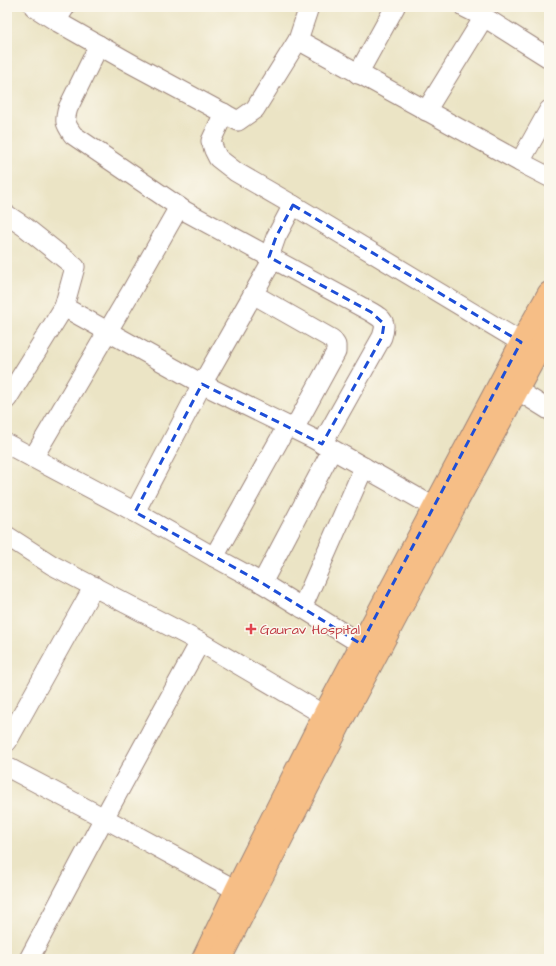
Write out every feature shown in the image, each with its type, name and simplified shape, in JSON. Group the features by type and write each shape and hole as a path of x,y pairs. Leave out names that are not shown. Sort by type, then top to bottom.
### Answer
{"main road":[{"path":"203,959 324,715 549,293"},
{"path":"220,959 452,511 549,331"}],"street":[{"path":"34,7 60,14 99,45 238,121 255,109 298,40 309,7"},
{"path":"358,74 395,7"},
{"path":"464,7 484,17 549,58"},
{"path":"426,111 484,17"},
{"path":"298,40 549,177"},
{"path":"99,45 68,108 65,119 67,126 73,135 179,207 371,312 380,318 384,324 382,337 327,447 262,583"},
{"path":"520,162 549,110"},
{"path":"224,114 211,141 218,158 236,172 522,342"},
{"path":"135,512 202,384 253,294 271,258 276,237 293,205"},
{"path":"33,458 179,207"},
{"path":"7,215 75,267 64,307 7,399"},
{"path":"214,557 336,352 336,345 332,339 253,294"},
{"path":"64,307 202,384 327,447 434,507"},
{"path":"517,390 549,410"},
{"path":"7,444 135,512 262,583 361,644"},
{"path":"302,608 364,467"},
{"path":"7,536 52,565 200,642 324,715"},
{"path":"7,742 94,586"},
{"path":"29,959 200,642"},
{"path":"7,767 236,890"}],"highlighted area":[{"path":"293,205 521,342 361,644 262,583 135,512 202,384 322,444 382,337 384,324 371,312 269,257 276,237"}],"place":[{"name":"Gaurav Hospital","path":"251,629"}]}
